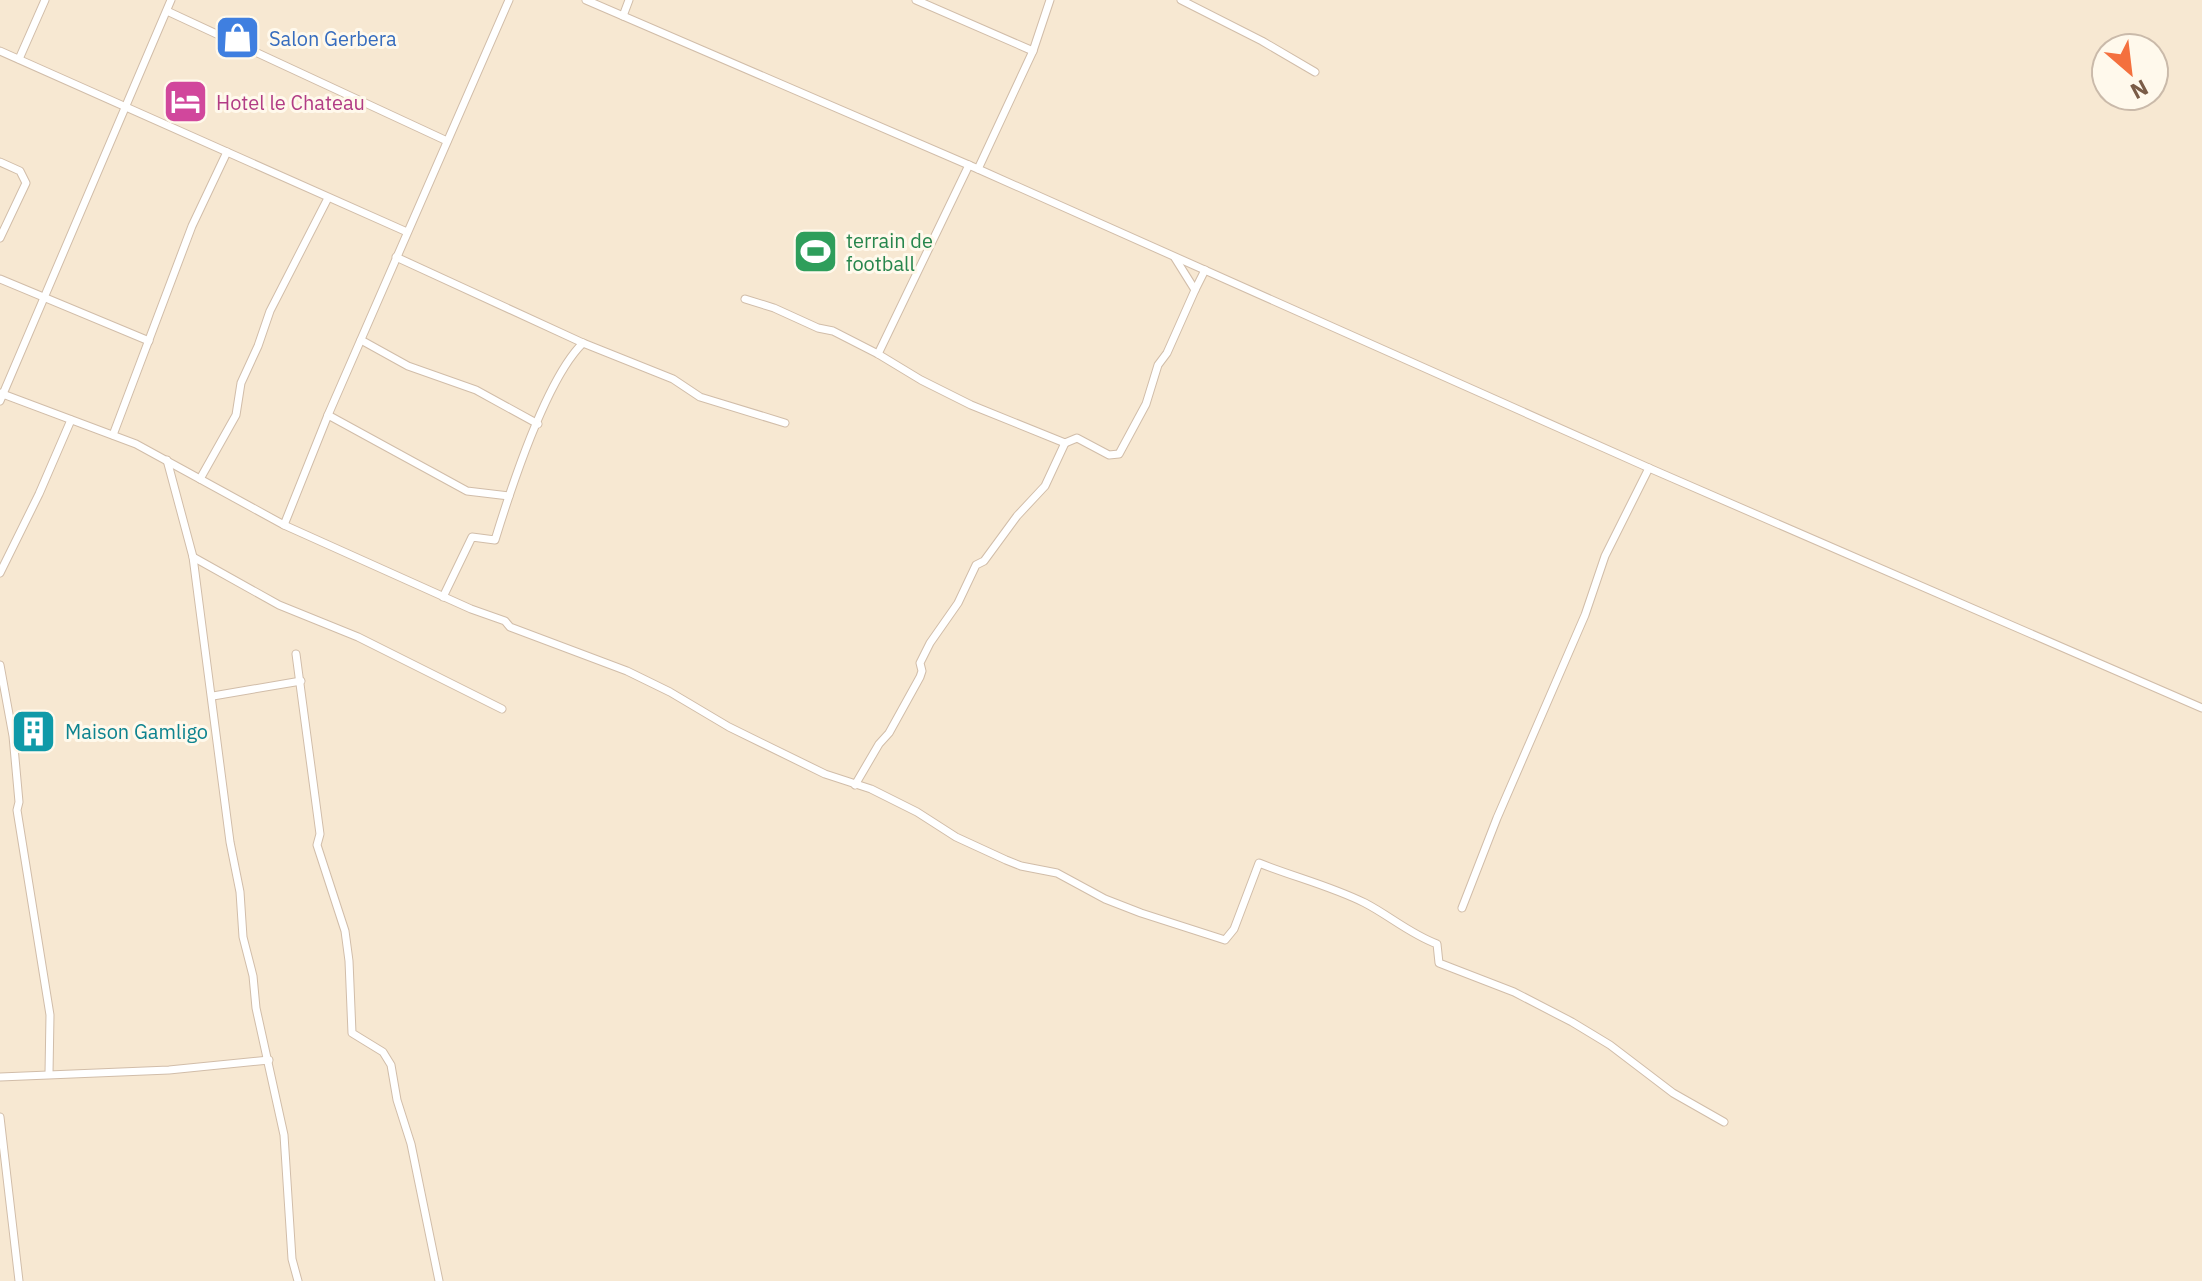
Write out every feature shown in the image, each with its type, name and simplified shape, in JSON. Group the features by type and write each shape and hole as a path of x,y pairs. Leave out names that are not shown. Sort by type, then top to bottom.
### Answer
{"street":[{"path":"19,59 45,0"},
{"path":"171,0 1,396 136,444 284,525 560,647 627,671 729,727 825,774 871,789 917,812 956,837 1006,860 1057,873 1105,899 1141,913 1225,940 1234,929 1259,863 1317,882 1368,904 1416,936 1437,944 1439,963 1514,992 1572,1022 1610,1045 1673,1093 1724,1122"},
{"path":"284,525 328,415 509,0"},
{"path":"586,0 969,165 1649,468 2202,708"},
{"path":"623,16 629,0"},
{"path":"916,0 1033,51"},
{"path":"978,169 1033,51 1050,0"},
{"path":"1181,0 1315,72"},
{"path":"167,11 447,141"},
{"path":"0,51 407,232"},
{"path":"113,435 192,226 227,152"},
{"path":"0,162 20,171 26,183 0,238"},
{"path":"878,354 969,165"},
{"path":"200,479 236,415 241,383 270,311 328,198"},
{"path":"1174,256 1195,290"},
{"path":"396,257 583,343 673,379 700,397 785,423"},
{"path":"855,785 897,720 922,671 920,663 930,643 958,603 976,565 984,561 1017,516 1045,486 1065,443 1077,438 1109,455 1119,454 1146,404 1158,365 1167,353 1205,270"},
{"path":"0,279 149,341"},
{"path":"745,299 833,331 971,405 1065,443"},
{"path":"361,340 408,366 476,390 538,424"},
{"path":"443,597 472,537 495,540 538,424 568,358 583,343"},
{"path":"328,415 467,491 509,496"},
{"path":"0,573 71,420"},
{"path":"167,460 193,557 230,842 240,892 243,937 284,1135 292,1259 298,1281"},
{"path":"1462,908 1497,818 1585,615 1605,556 1649,468"},
{"path":"193,557 279,605 358,637 502,709"},
{"path":"296,654 320,834 317,845 345,931 352,1033 383,1052 391,1065 439,1281"},
{"path":"0,665 13,736 19,802 17,810 50,1015 49,1073"},
{"path":"213,696 301,681"},
{"path":"0,1077 169,1070 269,1060"},
{"path":"0,1117 19,1281"}],"shaded area":[{"path":"0,0 2202,0 2202,1281 0,1281"}],"place":[{"name":"Salon Gerbera","path":"238,38"},
{"name":"Hotel le Chateau","path":"185,102"},
{"name":"terrain de football","path":"815,252"},
{"name":"Maison Gamligo","path":"34,731"}]}
